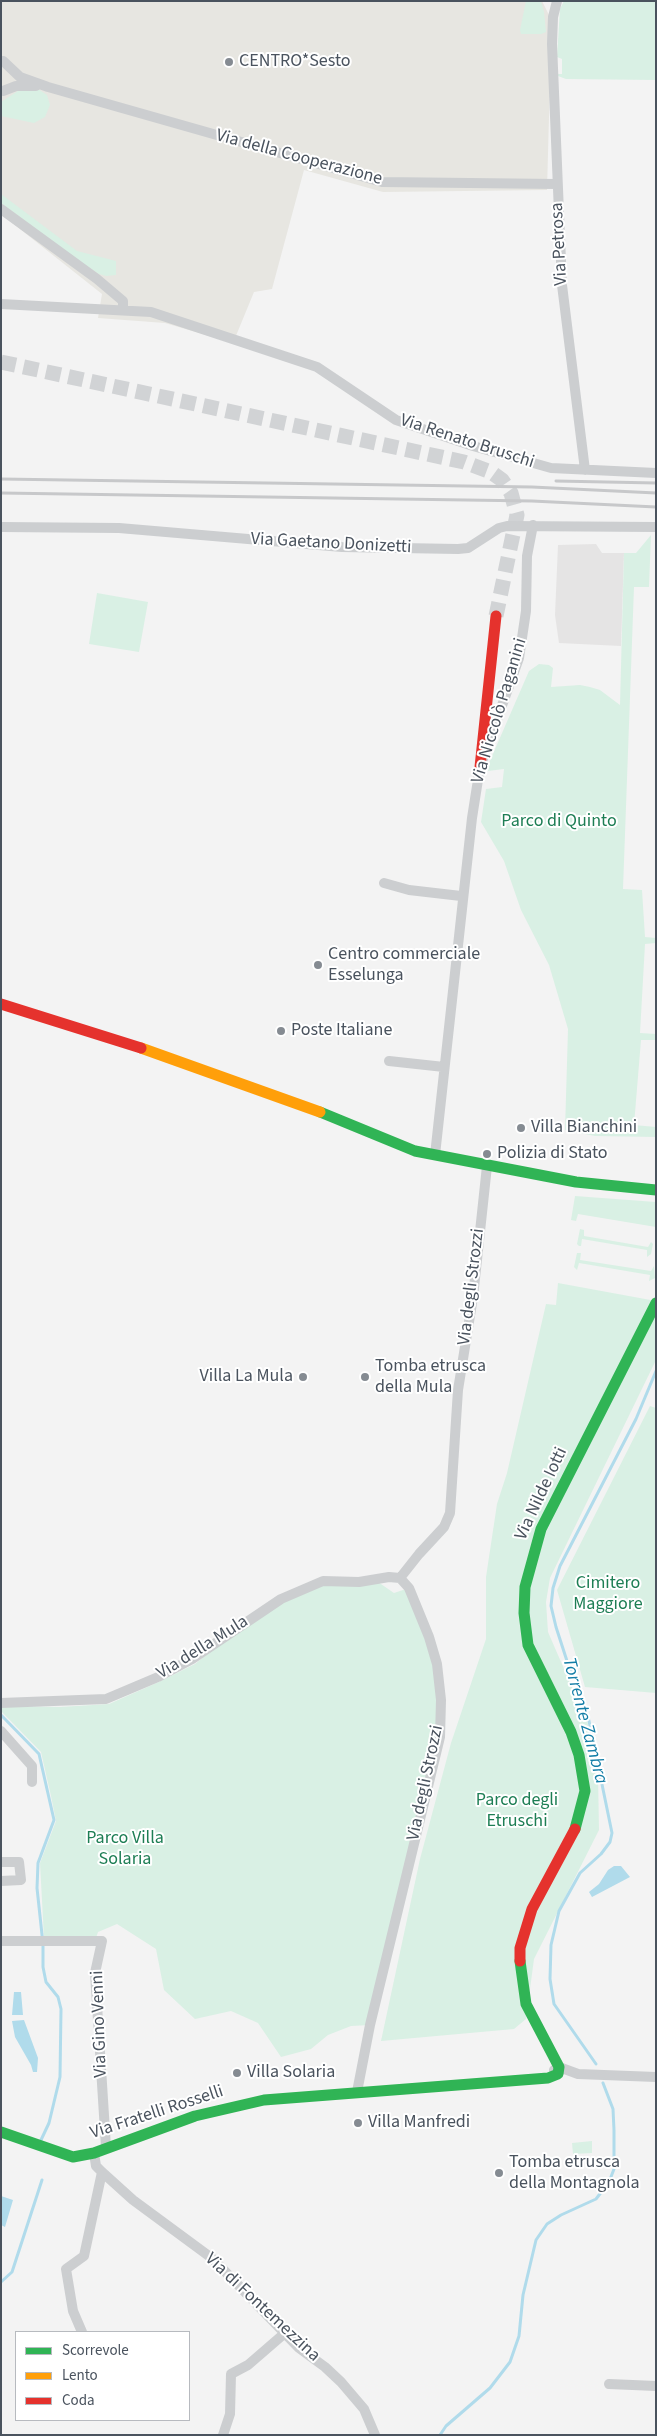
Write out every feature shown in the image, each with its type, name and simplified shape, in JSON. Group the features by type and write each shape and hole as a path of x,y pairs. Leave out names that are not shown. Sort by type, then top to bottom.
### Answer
{"street":[{"name":"Via Petrosa","path":"548,1 553,17 557,184 562,285 585,470"},
{"name":"Via Petrosa","path":"553,17 558,1"},
{"name":"Via della Cooperazione","path":"2,60 20,77 48,87 382,182 557,184"},
{"path":"2,60 7,69 8,78 2,92"},
{"name":"Via della Cooperazione","path":"2,92 16,86 48,87"},
{"path":"1,209 97,279 123,301 123,309"},
{"name":"Via Renato Bruschi","path":"1,304 123,309 160,315 317,367 382,412 410,426 518,460 551,468 656,473"},
{"name":"Via Niccolò Paganini","path":"435,1155 462,896 480,767 519,658 526,603 528,553 533,525"},
{"name":"Via Gaetano Donizetti","path":"1,527 119,528 301,545 461,549 473,545 503,526 656,527"},
{"path":"480,767 496,616"},
{"path":"384,883 409,890 462,896"},
{"path":"1,1004 131,1044 344,1121 407,1148 487,1166 590,1184 656,1190"},
{"path":"389,1061 444,1067"},
{"name":"Via degli Strozzi","path":"357,2092 370,2025 440,1737 441,1700 437,1664 429,1637 410,1588 400,1578 444,1527 450,1513 458,1390 472,1297 487,1166"},
{"name":"Via Nilde Iotti","path":"559,2067 532,2018 522,1989 520,1968 524,1932 532,1909 574,1832 585,1791 578,1755 571,1732 541,1676 528,1645 524,1614 525,1587 541,1529 656,1303"},
{"name":"Via della Mula","path":"1,1703 106,1699 158,1677 192,1658 281,1600 323,1581 358,1582 389,1577 400,1578"},
{"path":"1,1731 32,1766 32,1782"},
{"path":"1,1862 19,1862 21,1880 1,1881"},
{"name":"Via Gino Venni","path":"1,1940 102,1941 95,1973 106,2147"},
{"path":"559,2067 578,2074 656,2077"},
{"name":"Via Fratelli Rosselli","path":"1,2132 66,2156 94,2153 106,2147 195,2116 264,2100 553,2077 559,2072 559,2067"},
{"name":"Via di Fontemezzina","path":"94,2153 96,2166 102,2172 140,2205 213,2259 299,2348 325,2367 354,2395 364,2409 375,2435"},
{"path":"82,2331 73,2311 66,2269 84,2256 102,2172"},
{"path":"223,2435 230,2414 231,2374 248,2365 285,2333"},
{"path":"609,2384 656,2386"}],"shaded area":[{"path":"1,1 542,1 549,15 550,80 547,190 383,192 304,170 272,289 254,292 233,343 165,323 98,318 102,294 1,214"},
{"path":"596,544 602,553 624,553 621,646 559,643 555,615 558,545"}],"green space":[{"path":"526,1 541,1 546,32 541,34 521,34 520,30"},
{"path":"564,1 656,1 656,80 566,79 558,76 557,74 562,74 562,59 557,57 560,9"},
{"path":"21,89 38,89 47,95 50,105 45,117 34,123 1,116 1,102"},
{"path":"1,194 77,251 116,261 116,275 106,276 99,274 79,261 1,203"},
{"name":"Parco di Quinto","path":"651,535 649,587 634,587 623,889 642,890 645,937 656,938 656,943 645,944 640,1033 656,1034 656,1040 641,1040 634,1125 656,1127 656,1137 595,1136 565,1130 568,1029 549,965 521,910 504,861 481,822 486,789 502,787 504,769 488,771 489,763 529,671 539,664 549,665 553,668 551,687 580,685 590,687 600,690 620,705 624,553 636,553"},
{"path":"97,593 148,602 139,652 89,644"},
{"path":"575,1196 656,1202 656,1227 578,1214 576,1221 571,1220"},
{"path":"580,1229 584,1230 584,1236 648,1247 651,1242 653,1244 651,1254 647,1257 647,1250 582,1239 581,1246 579,1246 577,1244"},
{"path":"577,1253 581,1253 580,1260 651,1271 654,1266 655,1278 649,1281 650,1275 579,1263 577,1270 574,1267"},
{"name":"Parco degli Etruschi","path":"558,1283 656,1301 656,1360 550,1578 546,1602 548,1632 588,1724 598,1775 599,1830 534,1959 526,2019 514,2029 381,2041 420,1859 451,1743 486,1639 486,1577 497,1504 507,1473 546,1304 556,1305"},
{"name":"Cimitero Maggiore","path":"650,1406 656,1408 656,1693 585,1687 557,1590"},
{"name":"Parco Villa Solaria","path":"378,1582 394,1593 409,1588 437,1664 440,1737 370,2025 351,2026 328,2035 311,2049 281,2057 258,2023 231,2011 195,2019 164,1990 156,1949 117,1924 98,1932 96,1938 44,1938 40,1863 56,1821 41,1752 1,1711 1,1706 60,1707 109,1704 195,1664 238,1629 282,1601 326,1584"},
{"path":"592,2141 592,2153 573,2154 572,2143"}],"water":[{"path":"614,1866 621,1866 630,1877 592,1897 589,1892 599,1884 608,1870"},
{"path":"14,1992 21,1992 23,2015 12,2015"},
{"path":"24,2020 38,2058 37,2072 33,2072 15,2037 12,2021"},
{"path":"1,2196 13,2200 5,2227 1,2225"}],"waterway":[{"name":"Torrente Zambra","path":"596,2064 554,2004 550,1979 551,1945 559,1911 580,1873 601,1854 610,1842 612,1833 589,1721 577,1681 567,1661 551,1606 553,1588 560,1566 636,1419 656,1371"},
{"path":"1,1715 39,1754 54,1820 38,1863 37,1888 43,1944 43,1967 46,1982 58,1997 61,2009 60,2077 49,2123 41,2140"},
{"name":"Torrente Zambra","path":"440,2435 446,2426 490,2388 510,2362 519,2336 523,2295 536,2240 547,2224 561,2215 596,2199 609,2182 614,2169 613,2109 603,2083"},
{"path":"1,2282 12,2272 42,2180"}],"tunnel":[{"path":"1,362 464,462 491,472 502,480 511,493 517,515 496,616"}],"railway":[{"path":"1,479 532,487 656,493"},
{"path":"556,481 656,483"},
{"path":"1,493 532,501 656,507"}],"traffic: fast":[{"path":"320,1112 415,1151 576,1182 656,1190"},
{"path":"575,1829 585,1791 579,1755 571,1732 528,1645 524,1613 525,1587 541,1529 656,1303"},
{"path":"1,2132 73,2157 94,2153 195,2116 264,2100 548,2078 558,2074 559,2067 526,2004 520,1961"}],"traffic: slow":[{"path":"141,1048 320,1112"}],"traffic: jam":[{"path":"480,767 496,616"},
{"path":"1,1004 141,1048"},
{"path":"520,1961 520,1948 532,1909 575,1829"}],"place":[{"name":"CENTRO*Sesto","path":"229,62"},
{"name":"Centro commerciale Esselunga","path":"318,965"},
{"name":"Poste Italiane","path":"281,1031"},
{"name":"Villa Bianchini","path":"521,1128"},
{"name":"Polizia di Stato","path":"487,1154"},
{"name":"Villa La Mula","path":"303,1377"},
{"name":"Tomba etrusca della Mula","path":"365,1377"},
{"name":"Villa Solaria","path":"237,2073"},
{"name":"Villa Manfredi","path":"358,2123"},
{"name":"Tomba etrusca della Montagnola","path":"499,2173"}]}
